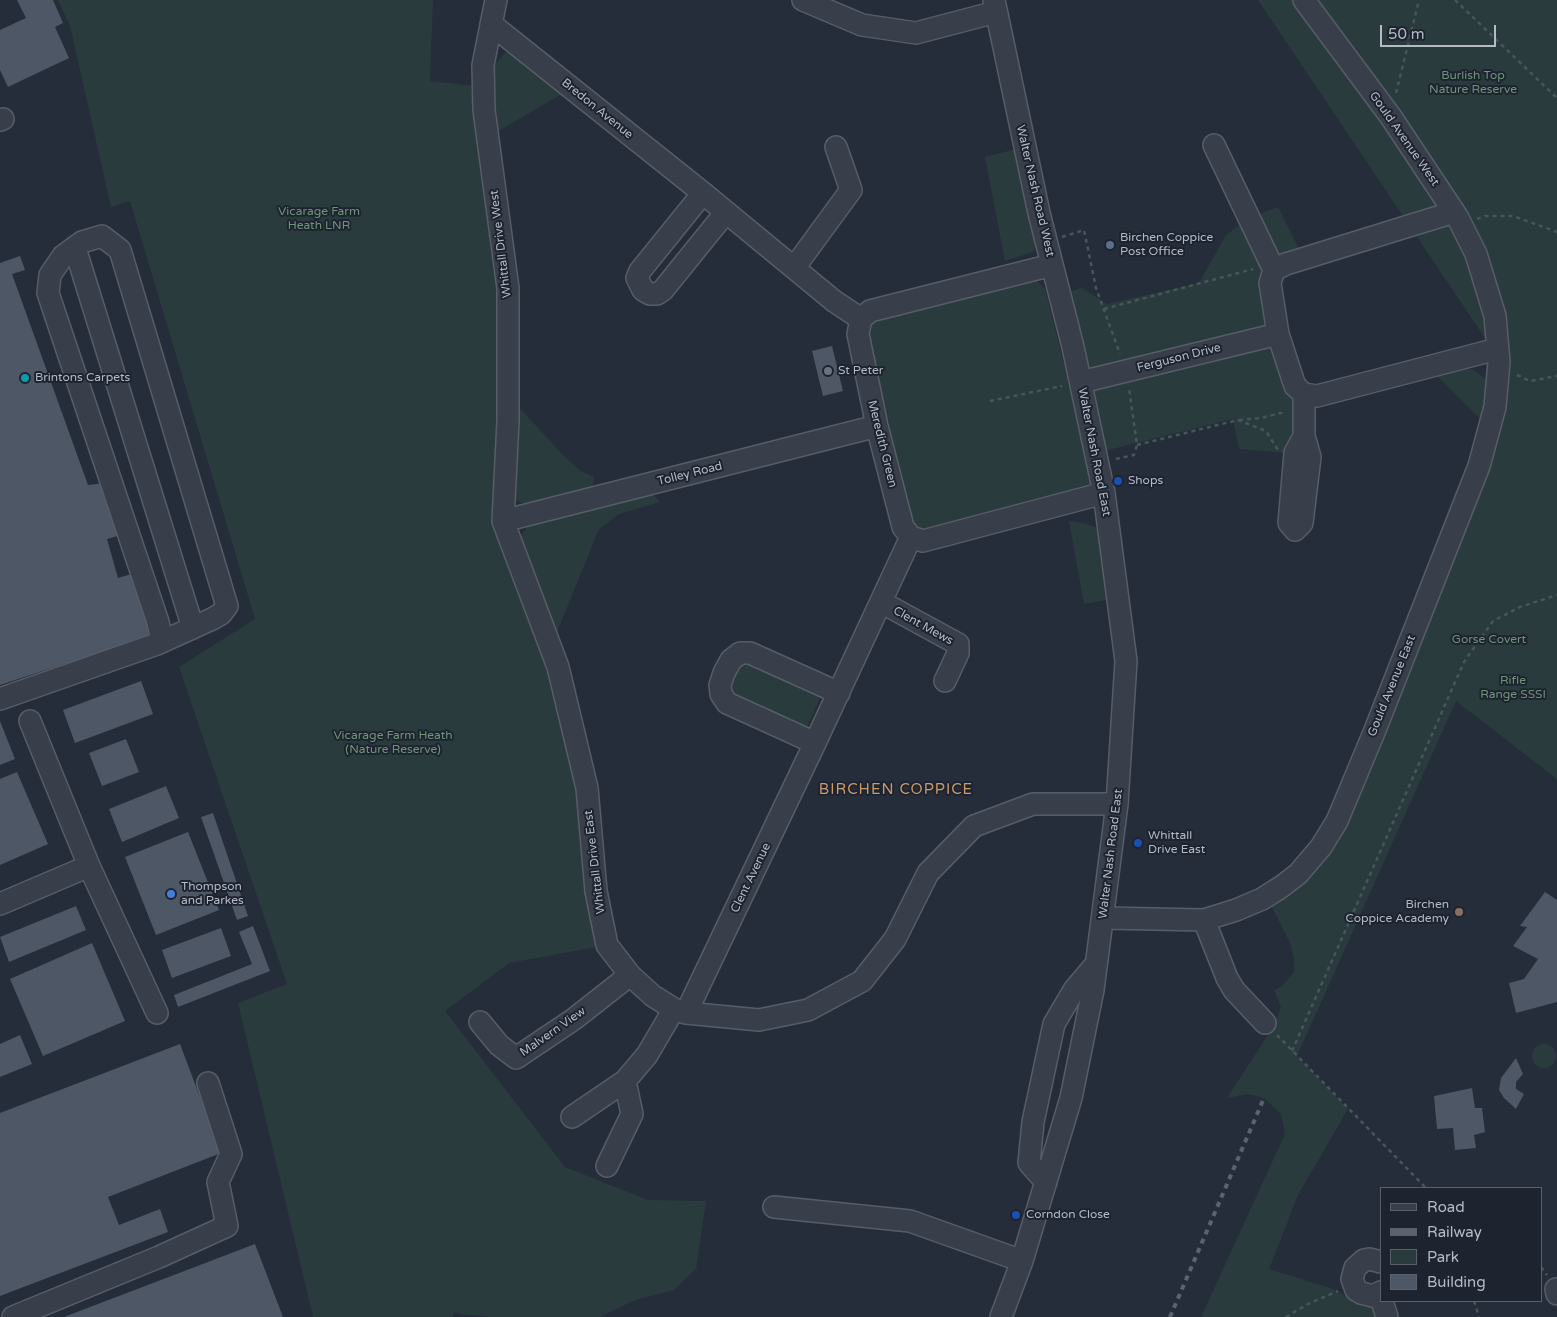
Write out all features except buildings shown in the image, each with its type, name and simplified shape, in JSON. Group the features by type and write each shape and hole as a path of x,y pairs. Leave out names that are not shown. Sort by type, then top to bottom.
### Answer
{"street":[{"name":"Whittall Drive West","path":"496,0 483,65 484,110 508,288 508,421 503,521"},
{"path":"803,0 862,25 916,33 995,6"},
{"name":"Gould Avenue West","path":"1304,0 1391,117 1458,218 1476,254 1488,287"},
{"name":"Walter Nash Road West","path":"995,6 1046,241 1080,382"},
{"name":"Bredon Avenue","path":"491,24 703,193 834,301 860,319"},
{"path":"1214,144 1272,267 1270,283 1278,334 1295,386 1304,394 1317,396 1498,356"},
{"path":"794,268 851,190 836,148"},
{"path":"703,193 640,271 637,278 643,290 657,294 663,290 726,212"},
{"path":"1272,267 1458,218"},
{"path":"0,699 157,644 221,614 227,606 194,503 120,250 102,236 82,242 63,256 50,275 48,293 158,622 161,636 157,644"},
{"path":"75,248 193,628"},
{"path":"860,319 870,311 1052,265"},
{"name":"Gould Avenue East","path":"1104,918 1204,920 1245,907 1281,887 1310,861 1337,821 1479,466 1495,406 1498,356 1495,316 1488,287"},
{"name":"Meredith Green","path":"860,319 858,334 877,426 903,527 910,537"},
{"name":"Ferguson Drive","path":"1080,382 1278,334"},
{"name":"Walter Nash Road East","path":"1001,1317 1022,1261 1071,1098 1097,963 1118,804 1126,661 1104,493 1080,382"},
{"path":"1304,394 1304,436 1310,457 1302,523 1294,530 1289,523 1295,454 1304,436"},
{"name":"Tolley Road","path":"503,521 877,426"},
{"path":"910,537 923,541 1104,493"},
{"name":"Whittall Drive East","path":"503,521 558,667 587,788 596,891 607,945 630,975 653,996 680,1011 759,1020 808,1010 862,980 895,939 928,873 974,826 1033,804 1118,804"},
{"name":"Clent Avenue","path":"572,1117 625,1081 680,1011 815,743 910,537"},
{"name":"Clent Mews","path":"881,602 958,644 958,653 945,681"},
{"path":"815,743 728,703 722,694 720,686 724,673 731,660 740,653 750,654 839,693"},
{"path":"30,721 90,866 157,1013"},
{"path":"0,904 90,866"},
{"path":"1204,920 1227,978 1234,990 1265,1023"},
{"path":"1046,1182 1029,1163 1033,1122 1054,1024 1074,990 1097,963"},
{"name":"Malvern View","path":"480,1022 499,1045 516,1058 574,1019 630,975"},
{"path":"607,1166 632,1114 625,1081"},
{"path":"12,1317 159,1257 227,1226 218,1182 231,1154 208,1083"},
{"path":"774,1207 910,1221 1022,1261"},
{"path":"1380,1262 1369,1259 1358,1263 1352,1273 1353,1285 1356,1290 1367,1296 1380,1296"},
{"path":"1383,1302 1387,1317"}],"path":[{"path":"1391,117 1419,0"},
{"path":"1455,0 1557,98"},
{"path":"1458,218 1513,216 1557,232"},
{"path":"1046,241 1084,230 1096,288 1126,370 1137,444 1134,455 1109,460"},
{"path":"1104,309 1272,267"},
{"path":"1498,356 1530,381 1557,376"},
{"path":"990,401 1080,382"},
{"path":"1137,444 1238,420 1261,418 1287,411"},
{"path":"1238,420 1266,431 1285,462 1294,466"},
{"path":"1292,1051 1464,662 1493,621 1520,607 1557,595"},
{"path":"1265,1023 1425,1187"},
{"path":"1286,1317 1308,1304 1353,1285"},
{"path":"1474,1302 1479,1317"}],"green space":[{"name":"Vicarage Farm Heath (Nature Reserve)","path":"58,0 433,0 430,81 475,86 508,288 503,521 558,667 607,945 509,963 445,1011 565,1167 648,1200 706,1201 696,1269 674,1290 635,1300 600,1317 490,1317 454,1313 453,1317 313,1317 238,1003 287,984 179,667 255,619 130,201 111,207 70,26"},
{"name":"Burlish Top Nature Reserve","path":"1258,0 1557,0 1557,779 1456,701 1297,1056 1348,1109 1298,1195 1269,1269 1330,1288 1385,1313 1387,1317 1201,1317 1285,1134 1281,1114 1264,1098 1248,1094 1227,1098 1275,1024 1281,1007 1274,990 1282,986 1294,972 1294,957 1290,943 1271,905 1348,813 1503,365"},
{"path":"514,51 567,91 495,133 492,67 505,53"},
{"path":"1016,149 1038,242 1033,252 1005,261 985,157"},
{"path":"1278,207 1304,259 1274,270 1295,386 1295,454 1239,449 1233,419 1096,453 1060,294 1082,288 1107,304 1199,283 1226,235 1249,218"},
{"path":"1037,281 1045,289 1093,479 1091,487 932,533 915,526 910,513 868,334 875,319"},
{"path":"1466,367 1477,372 1488,382 1483,422 1437,376"},
{"path":"513,401 565,457 581,471 594,477 592,493 528,506 514,499"},
{"path":"653,494 660,502 619,514 599,529 555,637 519,544 522,534 530,524"},
{"path":"1069,521 1095,527 1104,537 1111,599 1084,604"},
{"path":"742,660 822,694 806,729 727,691"},
{"path":"1544,1044 1552,1048 1556,1056 1552,1064 1544,1068 1536,1064 1532,1056 1536,1048"}],"railway":[{"path":"1170,1317 1264,1098"}],"place":[{"name":"Birchen Coppice Post Office","path":"1110,245"},
{"name":"St Peter","path":"828,371"},
{"name":"Brintons Carpets","path":"25,378"},
{"name":"Shops","path":"1118,481"},
{"name":"Whittall Drive East","path":"1138,843"},
{"name":"Thompson and Parkes","path":"171,894"},
{"name":"Birchen Coppice Academy","path":"1459,912"},
{"name":"Corndon Close","path":"1016,1215"}],"district":[{"name":"BIRCHEN COPPICE","path":"896,790"}],"park label":[{"name":"Vicarage Farm Heath LNR","path":"319,219"},
{"name":"Gorse Covert","path":"1489,640"},
{"name":"Rifle Range SSSI","path":"1513,688"}]}
